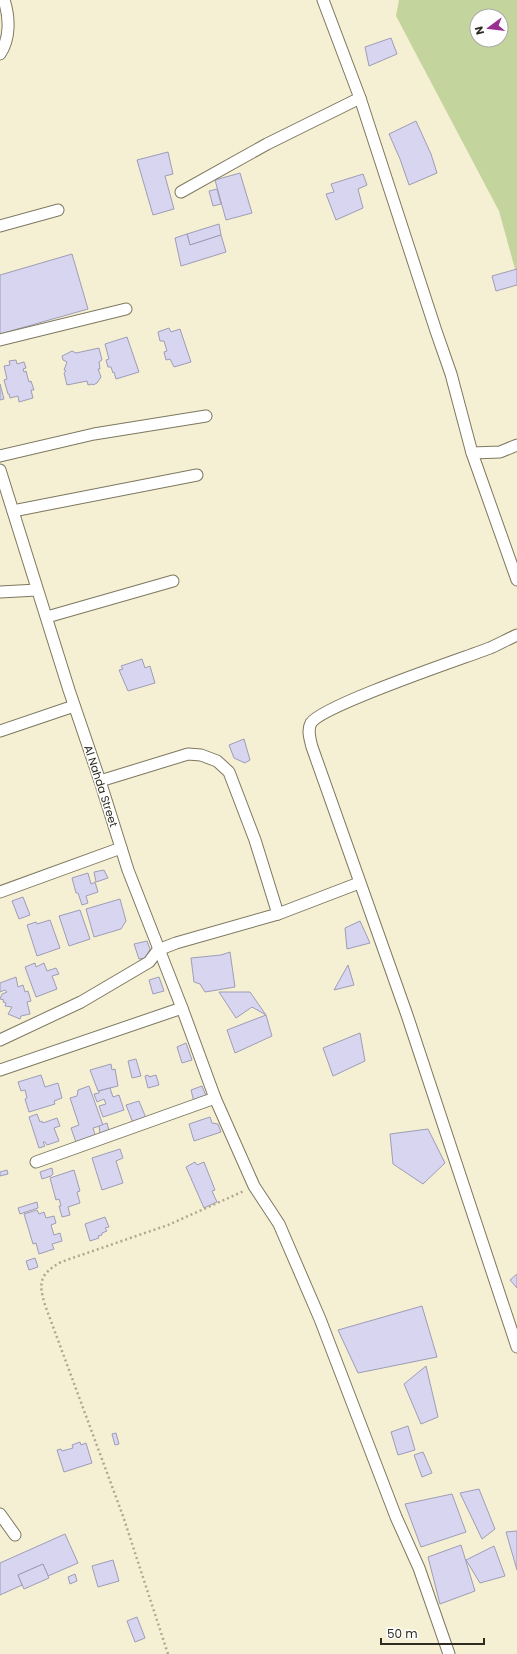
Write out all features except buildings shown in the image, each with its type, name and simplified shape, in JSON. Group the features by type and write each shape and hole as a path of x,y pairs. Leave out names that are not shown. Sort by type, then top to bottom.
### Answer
{"street":[{"path":"0,54 6,45 8,27 7,9 4,0"},
{"path":"323,0 360,98 451,374 472,453 517,580"},
{"path":"181,192 267,144 360,98"},
{"path":"0,226 58,210"},
{"path":"0,340 126,309"},
{"path":"0,456 94,434 206,416"},
{"path":"472,453 500,452 517,444"},
{"name":"Al Nahda Street","path":"0,470 74,706 100,781 128,870 158,950 182,1008 215,1098 254,1186 279,1224 320,1319 396,1517 419,1568 449,1654"},
{"path":"13,511 197,475"},
{"path":"47,617 173,581"},
{"path":"0,592 37,590"},
{"path":"517,635 491,647 348,702 318,716 311,723 309,729 312,747 407,1015 517,1347"},
{"path":"0,732 74,706"},
{"path":"100,781 188,754 201,755 217,761 229,772 255,840 278,914"},
{"path":"0,892 121,848"},
{"path":"0,1040 81,1002 148,962 158,950 176,943 278,914 359,883"},
{"path":"0,1070 182,1008"},
{"path":"36,1162 215,1098"},
{"path":"0,1514 15,1535"}],"path":[{"path":"168,1654 120,1509 45,1305 41,1291 41,1284 44,1274 49,1269 61,1262 168,1225 254,1186"}],"green space":[{"path":"399,0 517,0 517,276 499,211 396,16"}]}
